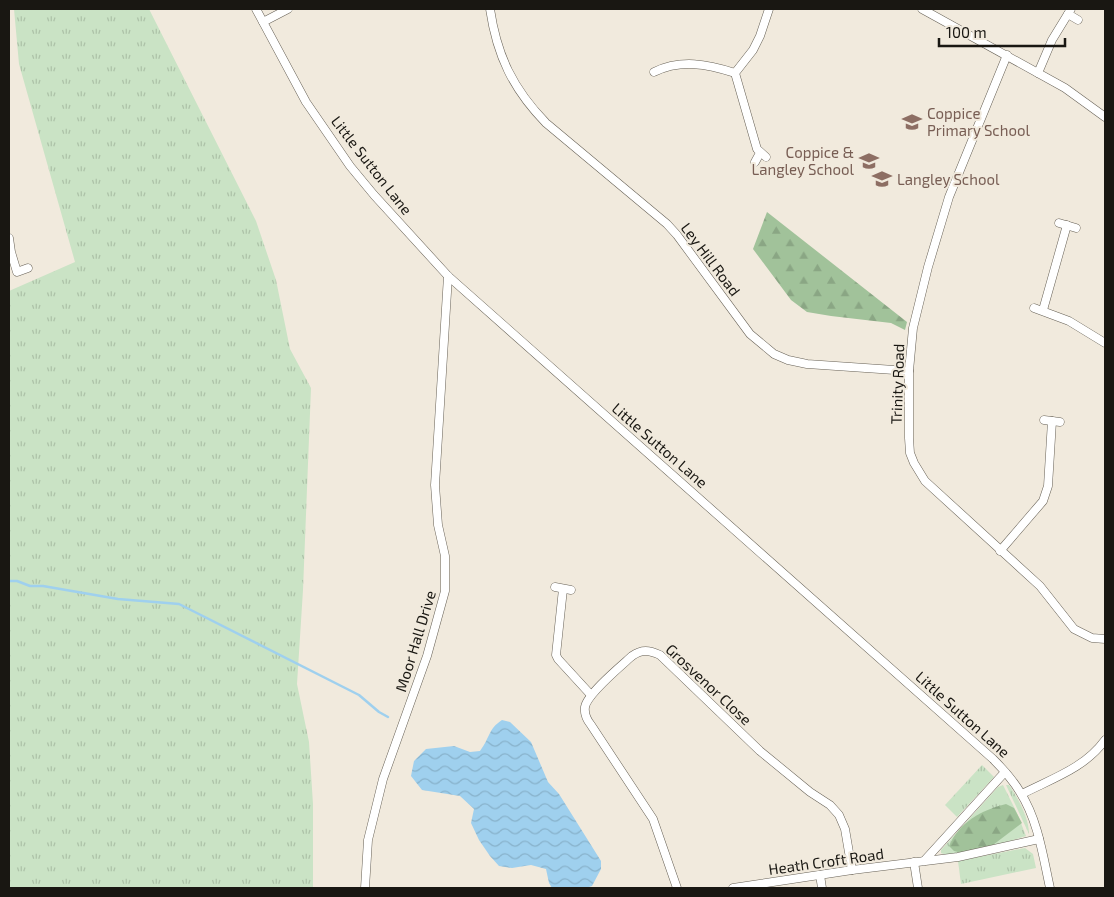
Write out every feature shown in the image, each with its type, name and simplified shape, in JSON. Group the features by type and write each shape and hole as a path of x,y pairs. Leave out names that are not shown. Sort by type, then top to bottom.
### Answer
{"street":[{"name":"Little Sutton Lane","path":"256,9 306,102 350,166 448,276 770,560 1006,772 1022,794 1039,839 1050,888"},
{"path":"263,22 288,9"},
{"name":"Ley Hill Road","path":"490,9 495,37 503,62 515,86 528,105 546,123 678,235 750,334 762,345 774,354 788,360 807,364 909,371"},
{"path":"735,73 753,50 769,9"},
{"path":"922,9 1065,88 1105,117"},
{"path":"1038,73 1052,40 1070,11 1078,20"},
{"name":"Trinity Road","path":"1007,55 949,197 938,232 914,328 909,371 910,453 919,473 934,491 1040,586 1074,629 1092,638 1105,639"},
{"path":"654,72 660,65 703,64 735,73"},
{"path":"735,73 756,149 763,155 755,162"},
{"path":"1042,310 1063,224 1076,228"},
{"path":"9,238 17,272 28,268"},
{"name":"Moor Hall Drive","path":"365,888 368,840 383,779 427,656 445,591 445,556 438,525 435,485 448,276"},
{"path":"1034,308 1070,321 1105,343"},
{"path":"1000,551 1043,500 1048,486 1052,421"},
{"path":"554,587 567,590 556,654 558,659 591,695 585,706 587,719 653,819 677,888"},
{"name":"Grosvenor Close","path":"591,695 639,651 645,650 660,655 760,751 839,815 845,828 852,870"},
{"path":"1022,794 1080,765 1096,752 1105,740"},
{"path":"924,862 1006,772"},
{"name":"Heath Croft Road","path":"732,888 987,852 1039,839"},
{"path":"914,862 918,888"},
{"path":"820,875 822,888"}],"green space":[{"path":"14,9 149,9 256,221 276,280 290,349 311,388 303,590 297,684 309,742 313,804 313,888 9,888 9,291 75,262 19,64"},
{"path":"767,212 907,322 905,330 891,323 807,312 791,300 753,249"},
{"path":"982,765 994,777 957,817 945,805"},
{"path":"1003,785 1026,836 989,848 947,855 941,853 941,850 998,787"},
{"path":"1006,785 1009,785 1022,808 1029,828 1029,834"},
{"path":"1006,804 1014,808 1022,823 989,848 962,853 954,851 949,846 959,830 972,818"},
{"path":"1025,848 1033,854 1036,868 961,884 958,861"}],"water":[{"path":"502,720 510,722 531,742 548,782 559,794 601,861 601,869 592,886 586,888 552,888 546,869 531,865 512,868 499,866 479,840 471,823 474,809 460,796 422,790 411,776 414,761 426,749 454,746 470,752 480,751 492,730"}],"waterway":[{"path":"9,581 17,581 30,586 43,586 118,599 179,604 359,695 388,717"}],"place":[{"name":"Coppice Primary School","path":"912,122"},
{"name":"Coppice & Langley School","path":"869,161"},
{"name":"Langley School","path":"882,179"}]}
